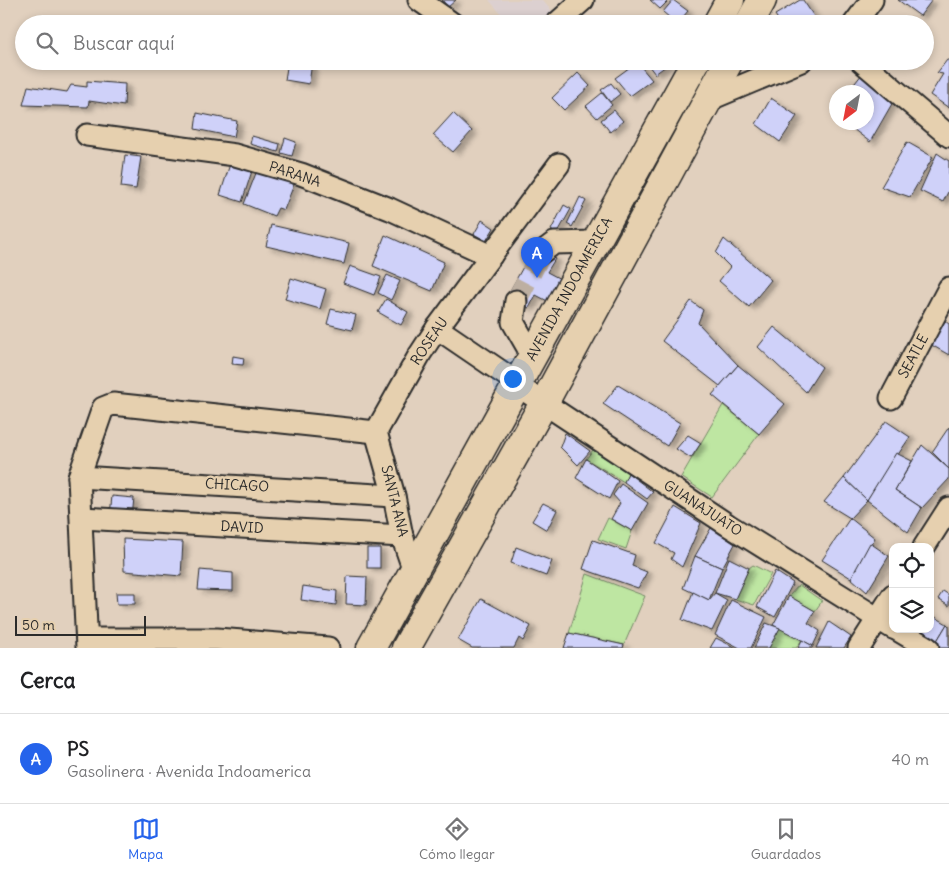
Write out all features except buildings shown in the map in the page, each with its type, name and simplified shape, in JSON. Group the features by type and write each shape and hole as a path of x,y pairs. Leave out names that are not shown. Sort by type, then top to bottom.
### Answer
{"main road":[{"path":"722,15 730,0"},
{"path":"754,15 762,0"},
{"name":"AVENIDA INDOAMERICA","path":"371,648 691,70"},
{"path":"406,648 544,404 724,70"}],"street":[{"path":"418,0 440,15"},
{"path":"566,15 583,0"},
{"path":"861,15 872,0"},
{"path":"708,100 780,70"},
{"path":"871,70 949,136"},
{"name":"PARANA","path":"87,135 235,155 301,174 390,209 491,256"},
{"name":"ROSEAU","path":"376,432 406,377 437,328 559,164"},
{"path":"542,252 554,243 595,242"},
{"name":"SEATLE","path":"891,398 949,288"},
{"path":"516,301 513,322 532,355"},
{"name":"GUANAJUATO","path":"437,328 506,375 544,404 728,525 889,625"},
{"path":"328,648 217,639 87,644 79,477 103,408 113,404 376,432"},
{"name":"SANTA ANA","path":"376,432 394,496 402,536 414,571"},
{"name":"CHICAGO","path":"79,477 394,496"},
{"path":"927,543 949,508"},
{"name":"DAVID","path":"82,518 402,536"},
{"path":"859,648 889,625"},
{"name":"GUANAJUATO","path":"903,633 928,648"}],"shaded area":[{"path":"489,0 542,0 552,11 548,15 502,15"}],"green space":[{"path":"723,405 759,434 712,497 681,477"},
{"path":"593,450 628,473 624,482 586,459"},
{"path":"608,518 632,531 626,549 598,539"},
{"path":"753,565 771,574 754,605 735,599 749,568"},
{"path":"587,574 645,596 624,645 569,633"},
{"path":"799,585 822,601 815,611 789,596"},
{"path":"780,628 802,640 796,648 769,648"}],"tunnel":[{"path":"516,301 542,252"}],"place":[{"name":"PS","path":"537,278"}]}
